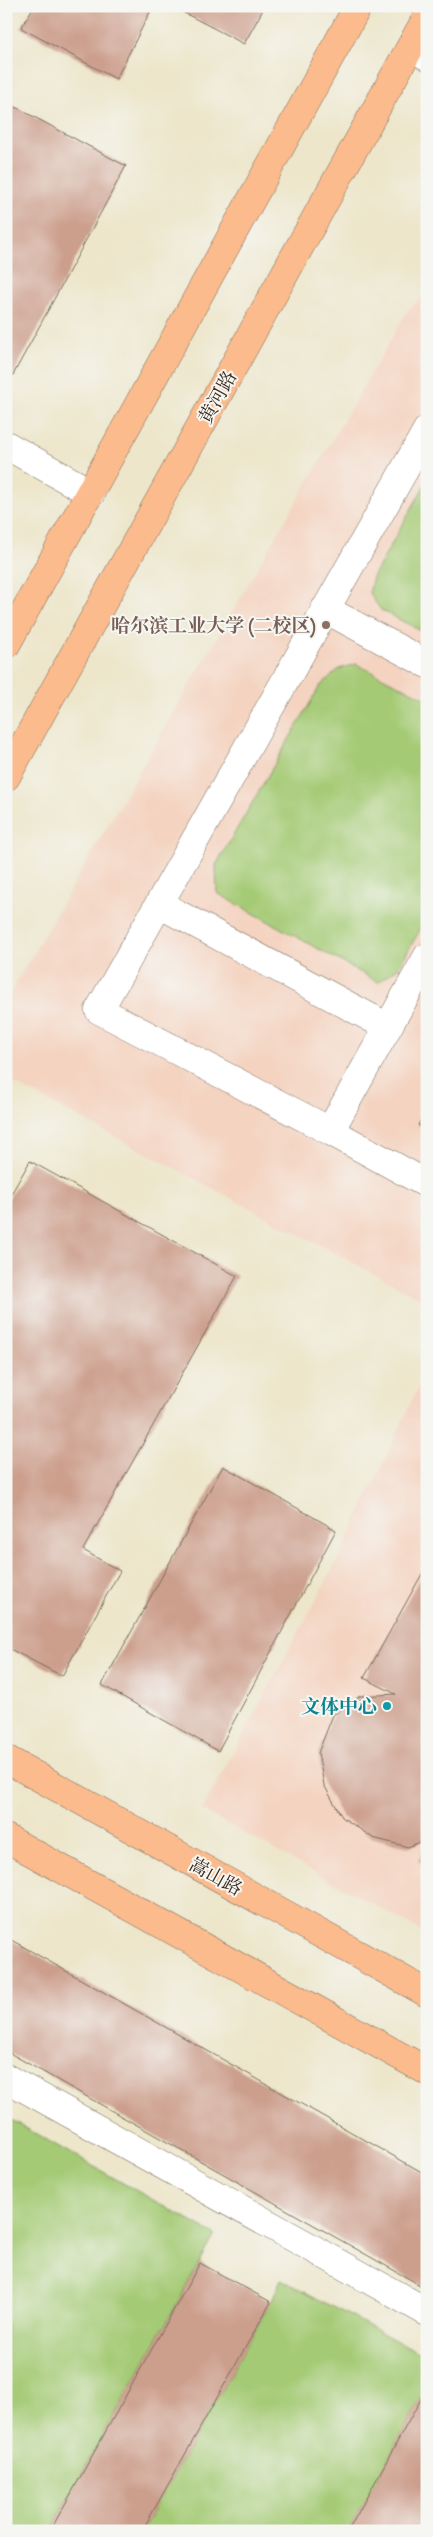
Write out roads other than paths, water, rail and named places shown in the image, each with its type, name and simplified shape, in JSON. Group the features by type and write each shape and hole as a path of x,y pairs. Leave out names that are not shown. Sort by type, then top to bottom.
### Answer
{"main road":[{"path":"6,645 358,6"},
{"name":"黄河路","path":"6,777 419,52 427,17"},
{"name":"嵩山路","path":"6,1759 427,1993"},
{"path":"6,1838 427,2071"}],"street":[{"path":"427,430 99,1010 427,1184"},
{"path":"6,445 91,493"},
{"path":"325,609 427,664"},
{"path":"159,904 388,1027"},
{"path":"330,1131 427,957"},
{"path":"6,2078 427,2312"}],"place":[{"name":"哈尔滨工业大学 (二校区)","path":"326,625"},
{"name":"文体中心","path":"387,1706"}]}
